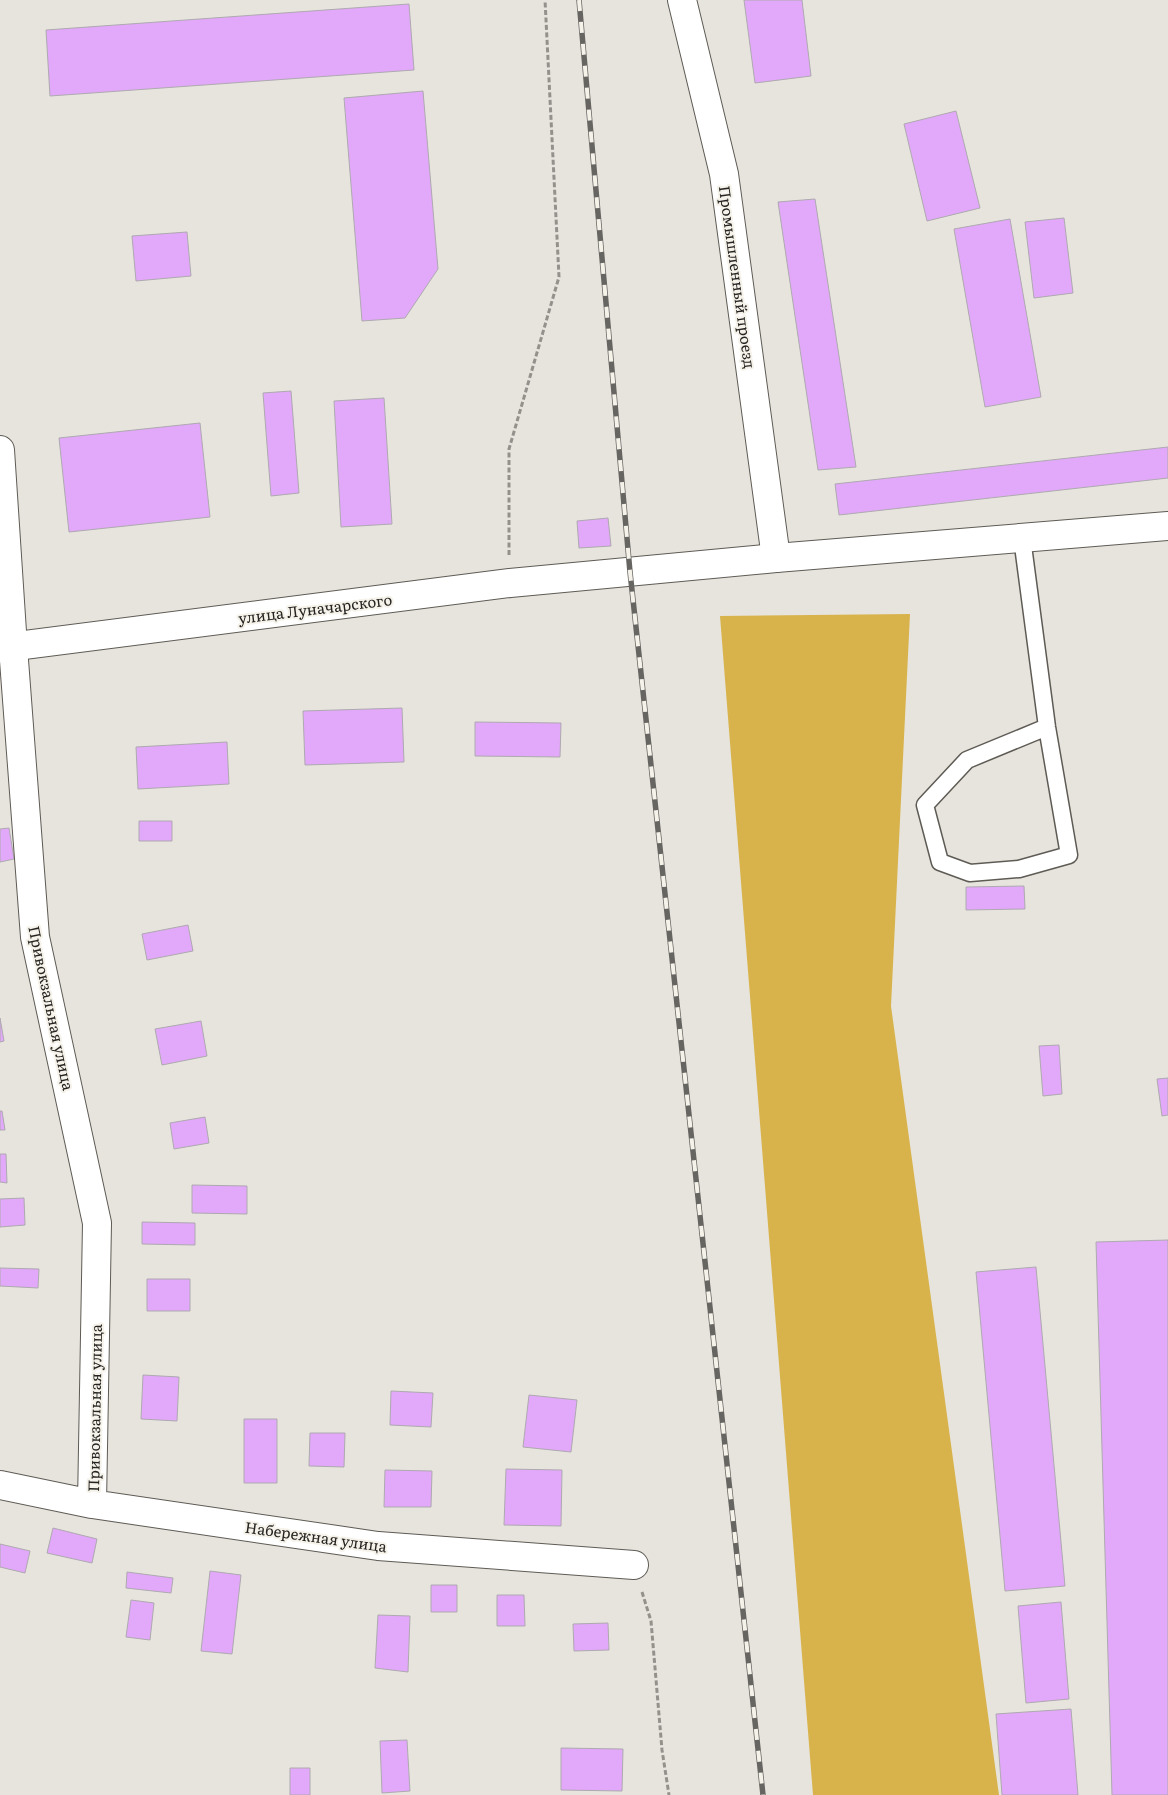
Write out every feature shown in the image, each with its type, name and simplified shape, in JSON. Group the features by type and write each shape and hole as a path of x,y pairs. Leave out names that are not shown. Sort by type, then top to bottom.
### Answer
{"street":[{"name":"Промышленный проезд","path":"682,0 724,174 776,558"},
{"name":"Привокзальная улица","path":"0,450 7,647 35,937 98,1223 92,1504"},
{"name":"улица Луначарского","path":"7,647 510,583 776,558 1168,526"},
{"name":"Набережная улица","path":"0,1485 92,1504 378,1546 634,1565"}],"lane":[{"path":"1022,538 1047,726 1069,855 1019,869 970,873 940,862 924,805 967,760 1047,726"}],"path":[{"path":"510,583 509,449 559,277 545,0"},
{"path":"634,1565 651,1621 662,1750 669,1795"}],"shaded area":[{"path":"910,614 891,1006 999,1795 813,1795 720,616"}],"building":[{"path":"744,0 802,0 811,76 755,83"},
{"path":"409,4 414,70 50,96 46,30"},
{"path":"423,91 438,269 405,318 362,321 344,98"},
{"path":"956,111 980,208 927,221 904,124"},
{"path":"815,199 856,467 818,470 778,202"},
{"path":"1064,218 1073,293 1034,298 1025,222"},
{"path":"1010,219 1041,397 985,407 954,229"},
{"path":"187,232 191,276 136,281 132,236"},
{"path":"291,391 299,493 271,496 263,393"},
{"path":"384,398 392,524 341,527 334,401"},
{"path":"200,423 210,517 69,532 59,438"},
{"path":"1168,447 1168,478 839,515 835,484"},
{"path":"608,518 611,546 579,548 577,521"},
{"path":"402,708 404,762 305,765 303,711"},
{"path":"475,722 561,723 560,757 475,756"},
{"path":"227,742 229,784 138,789 136,747"},
{"path":"139,821 172,821 172,841 139,841"},
{"path":"9,828 14,859 0,862 0,829"},
{"path":"1024,886 1025,909 966,910 966,887"},
{"path":"188,925 193,951 147,960 142,934"},
{"path":"0,1018 4,1041 0,1042"},
{"path":"201,1021 207,1056 162,1065 155,1029"},
{"path":"1059,1045 1062,1094 1043,1096 1039,1046"},
{"path":"1168,1078 1168,1115 1162,1116 1157,1079"},
{"path":"0,1111 2,1111 5,1130 0,1130"},
{"path":"205,1117 209,1143 174,1149 170,1123"},
{"path":"0,1154 6,1154 7,1183 0,1182"},
{"path":"192,1185 247,1186 247,1214 192,1213"},
{"path":"24,1198 25,1225 0,1227 0,1199"},
{"path":"142,1222 195,1223 195,1245 142,1244"},
{"path":"1168,1240 1168,1795 1112,1795 1096,1242"},
{"path":"1036,1267 1065,1586 1005,1591 976,1272"},
{"path":"0,1268 39,1269 38,1288 0,1286"},
{"path":"147,1279 190,1279 190,1311 147,1311"},
{"path":"143,1375 179,1377 177,1421 141,1419"},
{"path":"391,1391 433,1393 431,1427 390,1425"},
{"path":"529,1395 577,1400 571,1452 523,1447"},
{"path":"244,1419 277,1419 277,1483 244,1483"},
{"path":"310,1433 345,1433 344,1467 309,1466"},
{"path":"506,1469 562,1470 561,1526 504,1525"},
{"path":"385,1470 432,1471 431,1507 384,1507"},
{"path":"53,1528 97,1539 92,1563 47,1553"},
{"path":"0,1544 30,1551 25,1573 0,1567"},
{"path":"210,1571 241,1575 232,1654 201,1651"},
{"path":"127,1572 173,1578 171,1593 126,1588"},
{"path":"431,1585 457,1585 457,1612 431,1612"},
{"path":"497,1595 524,1595 525,1626 497,1626"},
{"path":"131,1600 154,1603 150,1640 126,1637"},
{"path":"1061,1602 1069,1699 1026,1703 1018,1606"},
{"path":"378,1615 410,1616 408,1672 375,1668"},
{"path":"608,1623 609,1650 574,1651 573,1624"},
{"path":"1071,1709 1078,1795 1002,1795 996,1714"},
{"path":"407,1740 410,1791 382,1793 380,1741"},
{"path":"561,1748 623,1749 622,1791 561,1790"},
{"path":"290,1768 310,1768 310,1795 290,1795"}],"railway":[{"path":"579,0 630,572 763,1795"}]}
